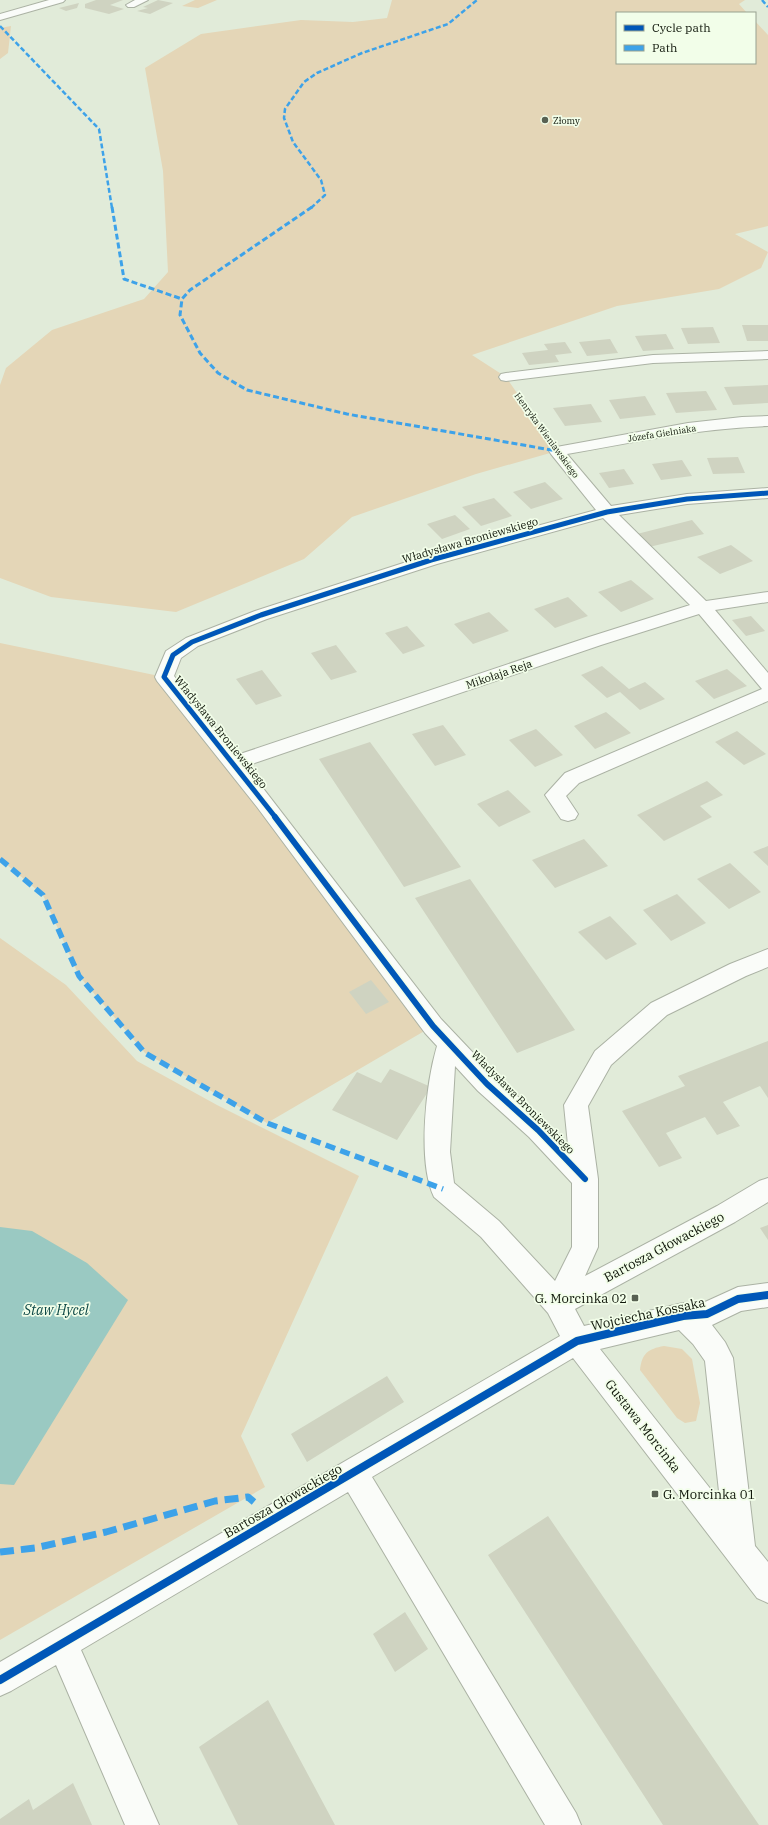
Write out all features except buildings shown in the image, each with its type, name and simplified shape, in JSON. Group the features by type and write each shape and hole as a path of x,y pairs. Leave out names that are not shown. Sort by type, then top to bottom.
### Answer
{"street":[{"path":"0,17 60,0"},
{"path":"131,5 144,0"},
{"name":"Henryka Wieniawskiego","path":"506,377 653,359 768,355"},
{"name":"Józefa Gielniaka","path":"557,451 670,431 745,421 768,421"},
{"name":"Henryka Wieniawskiego","path":"557,451 567,466 626,534 702,607 768,685"},
{"name":"Władysława Broniewskiego","path":"585,1179 538,1130 487,1084 433,1026 367,936 234,763 164,677 173,655 192,642 261,615 431,560 607,512 687,500 768,493"},
{"name":"Mikołaja Reja","path":"234,763 595,641 702,607 768,597"},
{"path":"568,814 555,795 572,778 768,694"},
{"path":"558,1304 585,1247 585,1179 576,1105 603,1058 659,1008 738,970 768,958"},
{"name":"Gustawa Morcinka","path":"450,1044 443,1067 439,1106 437,1152 439,1173 443,1189 490,1229 558,1304 577,1341 768,1587"},
{"name":"Bartosza Głowackiego","path":"558,1304 726,1214 768,1189"},
{"name":"Wojciecha Kossaka","path":"577,1341 683,1316 707,1314 738,1299 768,1295"},
{"path":"683,1316 697,1326 709,1340 719,1358 741,1552"},
{"name":"Bartosza Głowackiego","path":"0,1680 577,1341"},
{"path":"353,1473 564,1825"},
{"path":"62,1643 142,1825"}],"shaded area":[{"path":"195,0 217,0 198,8 182,6"},
{"path":"392,0 745,0 739,4 746,12 616,12 616,64 756,64 756,22 768,35 768,226 735,234 768,252 761,268 719,289 617,306 472,355 506,377 557,451 476,474 352,517 304,559 176,612 51,597 0,578 0,385 6,368 52,330 144,299 168,272 163,171 145,68 201,34 301,20 353,22 387,18"},
{"path":"11,26 8,53 0,59 0,28"},
{"path":"0,643 164,677 433,1026 267,1123 145,1053 79,976 43,895 0,859"},
{"path":"0,938 66,985 137,1061 217,1105 359,1176 241,1436 265,1487 0,1640"},
{"path":"664,1346 682,1349 692,1359 700,1403 696,1421 685,1423 677,1418 640,1370 644,1356 650,1350"}],"water":[{"name":"Staw Hycel","path":"0,1227 32,1231 87,1263 128,1300 14,1485 0,1484"}],"marked path":[{"path":"477,0 448,24 362,53 317,73 304,82 285,109 284,118 293,142 321,180 325,195 315,205 190,290 182,299 180,315 200,353 218,373 247,390 347,414 557,451"},
{"path":"762,0 768,7"},
{"path":"0,26 99,129 124,279 182,299"},
{"path":"0,859 43,895 79,976 145,1053 267,1123 443,1189"},
{"path":"0,1552 35,1548 106,1532 215,1501 248,1497 254,1502"}],"cycle path":[{"path":"585,1179 538,1130 487,1084 433,1026 264,802 164,677 173,655 192,642 261,615 431,560 607,512 687,499 768,493"},
{"path":"0,1680 577,1341 683,1316 707,1314 738,1299 768,1295"}],"place":[{"name":"Złomy","path":"545,120"},
{"name":"G. Morcinka 02","path":"635,1298"},
{"name":"G. Morcinka 01","path":"655,1494"}]}
